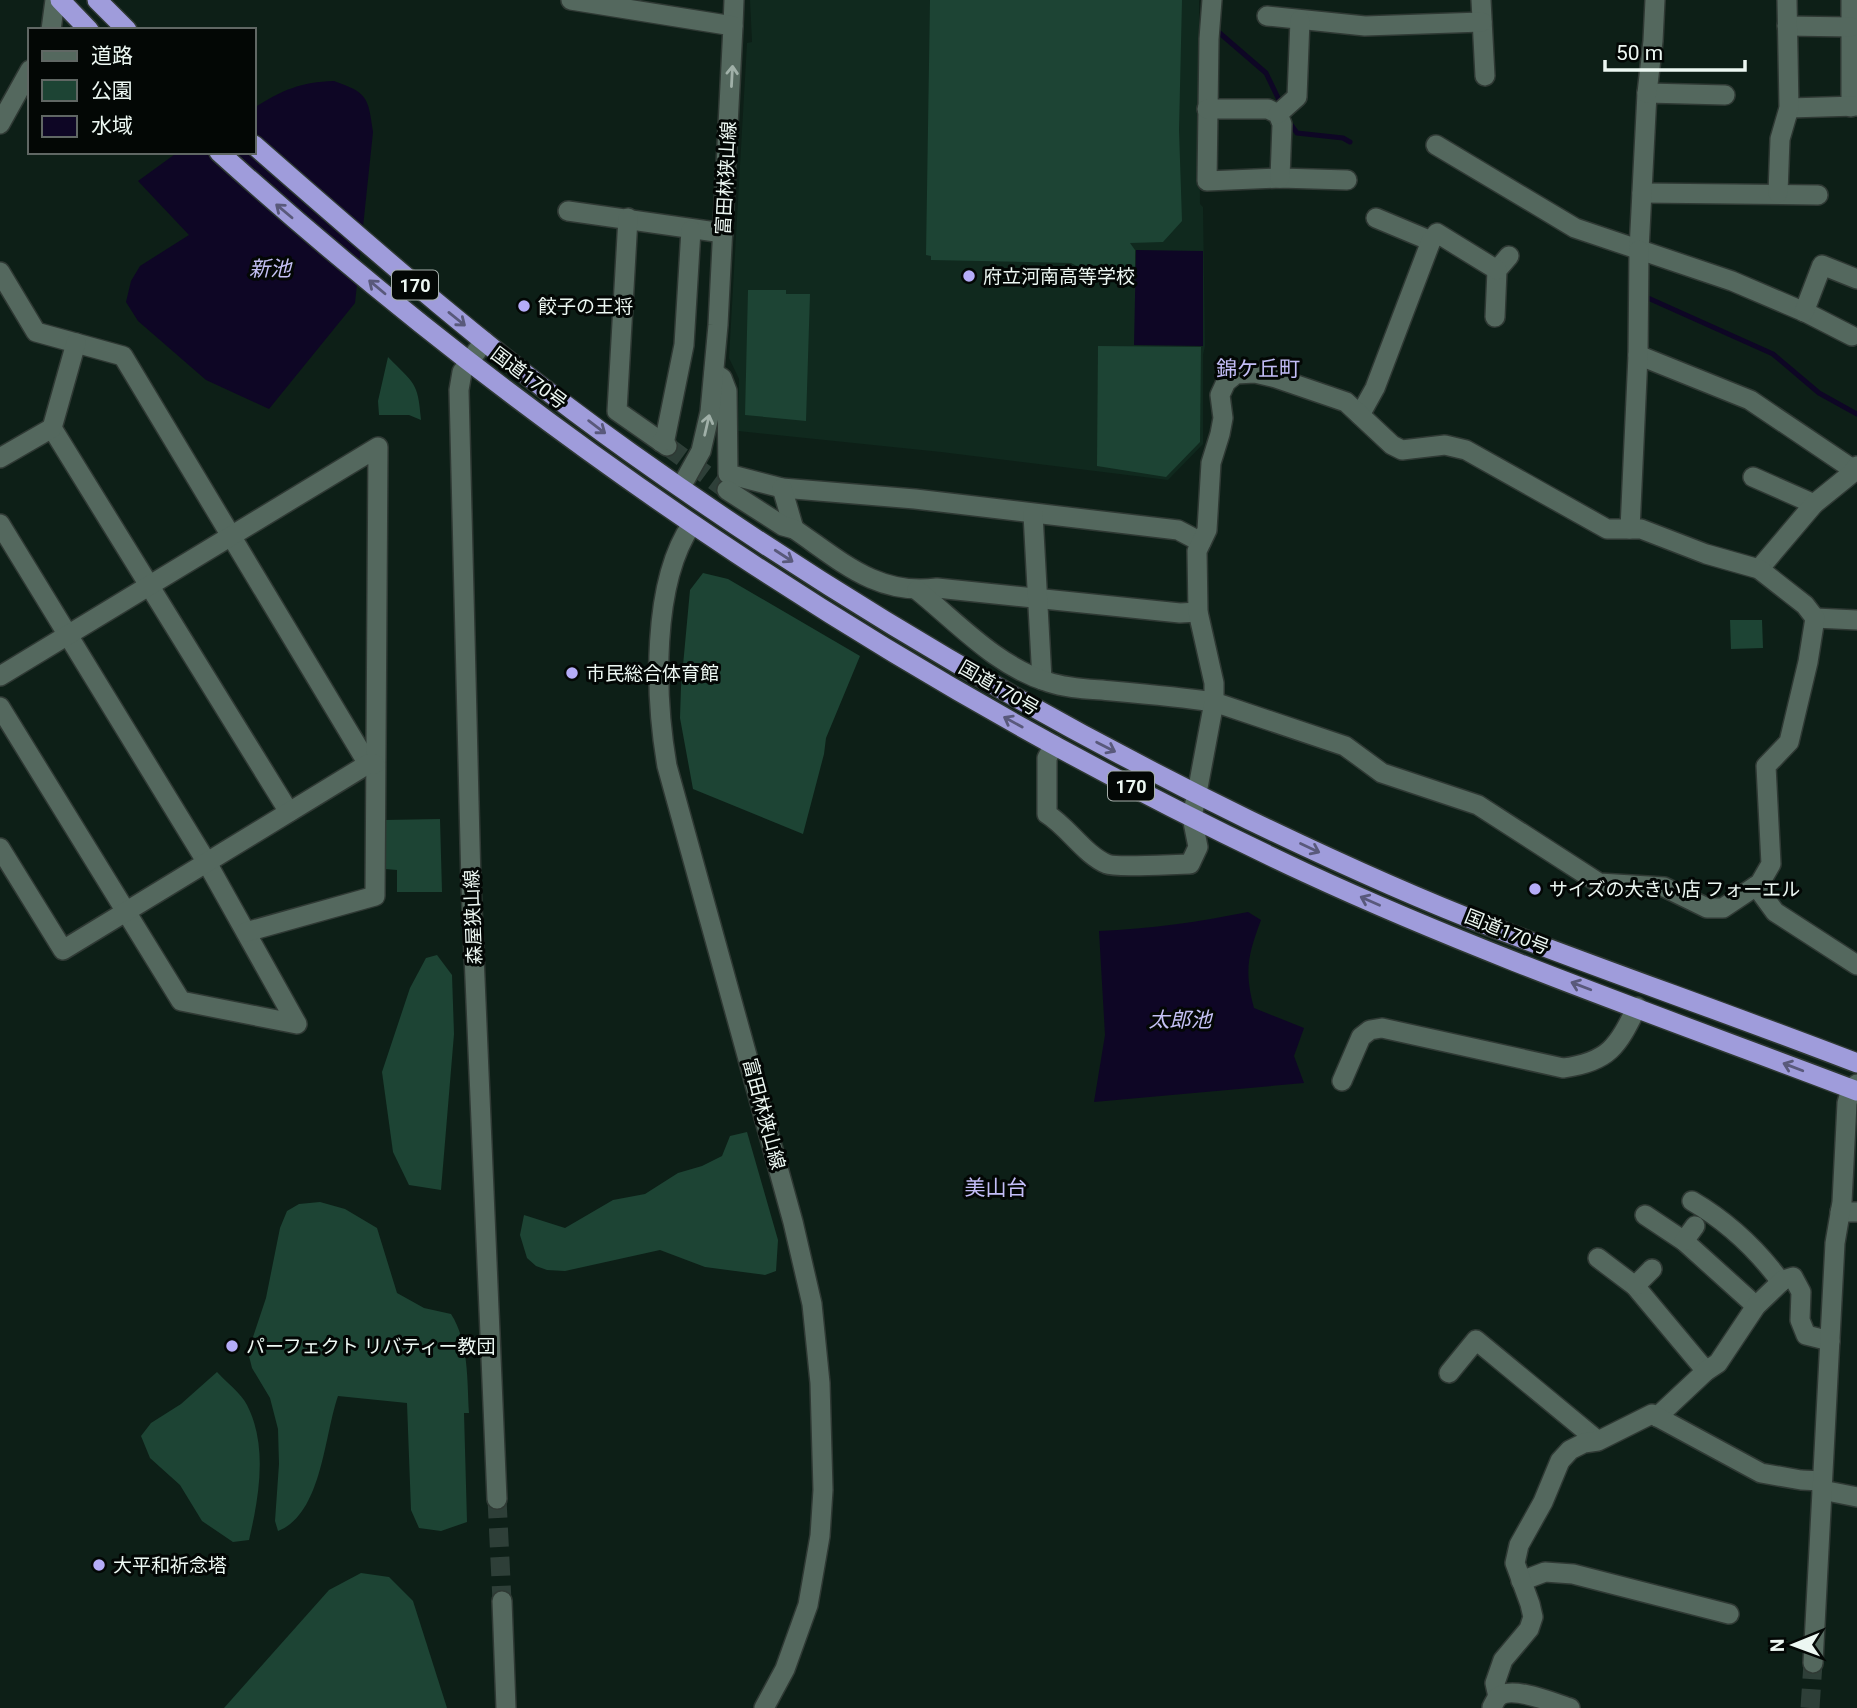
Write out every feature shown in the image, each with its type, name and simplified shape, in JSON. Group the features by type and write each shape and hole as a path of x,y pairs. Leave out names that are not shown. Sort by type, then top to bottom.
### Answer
{"highway":[{"path":"57,0 87,28"},
{"path":"97,0 125,28"},
{"name":"国道170号","path":"256,147 348,228 484,341 630,453 783,556 932,649 1049,716 1249,820 1374,877 1484,924 1857,1063"},
{"name":"国道170号","path":"221,154 280,207 468,361 692,524 903,659 1054,745 1192,817 1378,904 1493,953 1855,1088"}],"street":[{"path":"51,28 57,0"},
{"path":"571,0 733,26"},
{"name":"富田林狭山線","path":"681,487 701,451 710,412 723,233 734,0"},
{"path":"1212,0 1207,180 1347,180"},
{"path":"1481,0 1485,76"},
{"path":"1630,529 1638,355 1639,250 1655,0"},
{"path":"1778,193 1780,139 1789,108 1787,0"},
{"path":"1789,108 1854,107 1851,0"},
{"path":"1267,16 1365,26 1482,22"},
{"path":"1207,109 1281,110 1297,97 1300,20"},
{"path":"1787,26 1851,27"},
{"path":"2,120 28,74"},
{"path":"1647,93 1725,95"},
{"path":"1280,178 1281,110"},
{"path":"1436,145 1575,228 1732,281 1852,336"},
{"path":"1642,193 1818,195"},
{"path":"568,211 723,233"},
{"path":"1376,218 1431,241"},
{"path":"628,219 617,411 664,444 684,345 691,230"},
{"path":"1360,415 1375,388 1431,241 1437,233 1503,263 1495,317"},
{"path":"1804,312 1822,265 1857,279"},
{"path":"0,272 36,332 123,356 372,764"},
{"name":"森屋狭山線","path":"484,341 462,372 459,390 471,871 497,1499"},
{"path":"0,458 52,428 76,344"},
{"path":"1638,355 1750,400 1856,468 1814,504 1759,569"},
{"path":"714,373 722,378 727,391 729,474 782,488 915,499 1178,530 1201,542"},
{"path":"1054,745 1047,758 1047,814 1062,824 1091,853 1108,865 1190,863 1198,847 1192,817 1214,702 1214,683 1198,612 1197,551 1207,530 1211,463 1223,418 1220,395 1226,382 1236,374 1255,373 1276,378 1346,402 1392,445 1402,450 1445,445 1466,450 1608,529 1641,529 1706,554 1759,569 1805,606 1815,618 1857,620"},
{"path":"52,428 289,812"},
{"path":"0,676 378,447 372,764 375,896 246,932"},
{"path":"1753,477 1814,504"},
{"path":"782,488 794,529"},
{"path":"727,490 783,526 794,529 864,577 883,585 916,590 937,588 1037,597 1180,613 1198,612"},
{"path":"1033,514 1042,680"},
{"path":"0,524 207,863 297,1024 181,1001 0,707"},
{"name":"富田林狭山線","path":"692,524 678,549 662,615 659,657 663,743 667,766 793,1222 812,1304 820,1383 823,1490 820,1536 808,1605 785,1669 764,1708"},
{"path":"916,590 955,621 979,645 1042,680 1073,688 1214,702 1345,746 1382,773 1478,805 1600,883 1664,887 1707,908 1723,908 1756,886 1771,864 1766,766 1789,742 1808,662 1815,618"},
{"path":"3,858 63,950 372,764"},
{"path":"1756,886 1775,912 1857,965"},
{"path":"1342,1081 1361,1037 1370,1030 1382,1028 1563,1068 1577,1066 1616,1047 1637,1007"},
{"path":"1813,1664 1835,1243 1849,1212 1847,1104 1855,1088"},
{"path":"1692,1201 1722,1219 1762,1256 1781,1282"},
{"path":"1644,1216 1690,1234 1756,1306"},
{"path":"1598,1258 1635,1286 1706,1371"},
{"path":"1635,1286 1652,1269"},
{"path":"1657,1417 1718,1363 1756,1306 1781,1282 1793,1277 1801,1292 1800,1320 1806,1335 1830,1341"},
{"path":"1449,1373 1476,1340 1597,1440"},
{"path":"1495,1703 1495,1683 1503,1660 1529,1629 1533,1617 1531,1604 1515,1563 1519,1545 1543,1502 1560,1461 1570,1450 1652,1414 1760,1473 1801,1480 1857,1497"},
{"path":"1521,1581 1545,1572 1573,1574 1723,1607"},
{"path":"502,1601 506,1708"},
{"path":"1495,1703 1507,1693 1520,1693 1570,1708"}],"shaded area":[{"name":"府立河南高等学校","path":"750,0 1199,0 1200,204 1203,207 1205,346 1203,444 1168,480 941,452 738,431 739,379 729,358 747,43 752,42"}],"green space":[{"path":"930,0 1182,0 1179,130 1182,221 1163,242 1130,243 1135,250 1135,270 1108,270 1107,273 1096,276 1071,263 931,260 931,256 926,255"},
{"path":"748,290 786,290 786,294 810,294 806,421 745,415"},
{"path":"1098,346 1201,347 1200,442 1166,477 1097,466"},
{"path":"388,357 413,384 421,420 409,415 379,415 378,401"},
{"path":"703,573 728,579 860,656 826,738 803,834 693,789 680,718 681,687 690,590"},
{"path":"1730,620 1762,620 1763,648 1731,649"},
{"path":"440,819 442,892 397,892 397,870 385,869 384,820"},
{"path":"437,955 452,975 454,1034 441,1190 409,1185 393,1152 382,1072 410,988 426,958"},
{"path":"747,1132 778,1240 776,1271 765,1275 705,1267 660,1250 565,1271 547,1270 536,1266 527,1258 520,1235 524,1215 565,1228 613,1200 645,1194 678,1173 702,1166 722,1156 730,1136"},
{"path":"320,1202 345,1209 377,1228 397,1293 424,1308 451,1314 457,1325 464,1349 468,1388 469,1413 464,1413 467,1522 441,1531 419,1528 411,1510 407,1403 338,1396 313,1491 293,1522 278,1531 275,1521 279,1464 278,1429 270,1398 252,1368 248,1352 266,1298 280,1228 287,1211 299,1204"},
{"path":"217,1372 247,1405 258,1437 260,1472 249,1540 233,1542 202,1521 180,1485 150,1458 141,1436 151,1423 181,1404"},
{"path":"361,1573 389,1577 413,1601 447,1708 224,1708 329,1590"}],"water":[{"name":"新池","path":"334,81 354,89 364,98 370,111 373,132 355,303 269,409 206,380 138,321 126,302 131,281 140,266 189,235 138,181 175,154 256,154 256,107 292,88"},
{"path":"1136,250 1203,251 1203,346 1134,345"},
{"name":"太郎池","path":"1248,912 1261,920 1253,943 1248,973 1254,1008 1304,1028 1294,1056 1304,1083 1094,1102 1105,1035 1099,931 1137,929"}],"waterway":[{"path":"1215,29 1266,73 1281,104"},
{"path":"1289,122 1297,133 1343,138 1350,142"},
{"path":"1648,298 1773,354 1819,393 1857,414"}],"tunnel":[{"path":"667,446 727,490"},
{"path":"497,1499 502,1601"},
{"path":"1810,1708 1813,1663"}],"place":[{"name":"府立河南高等学校","path":"969,276"},
{"name":"餃子の王将","path":"524,306"},
{"name":"市民総合体育館","path":"572,673"},
{"name":"サイズの大きい店 フォーエル","path":"1535,889"},
{"name":"パーフェクト リバティー教団","path":"232,1346"},
{"name":"大平和祈念塔","path":"99,1565"}],"district":[{"name":"錦ケ丘町","path":"1258,369"},
{"name":"美山台","path":"996,1188"}]}
